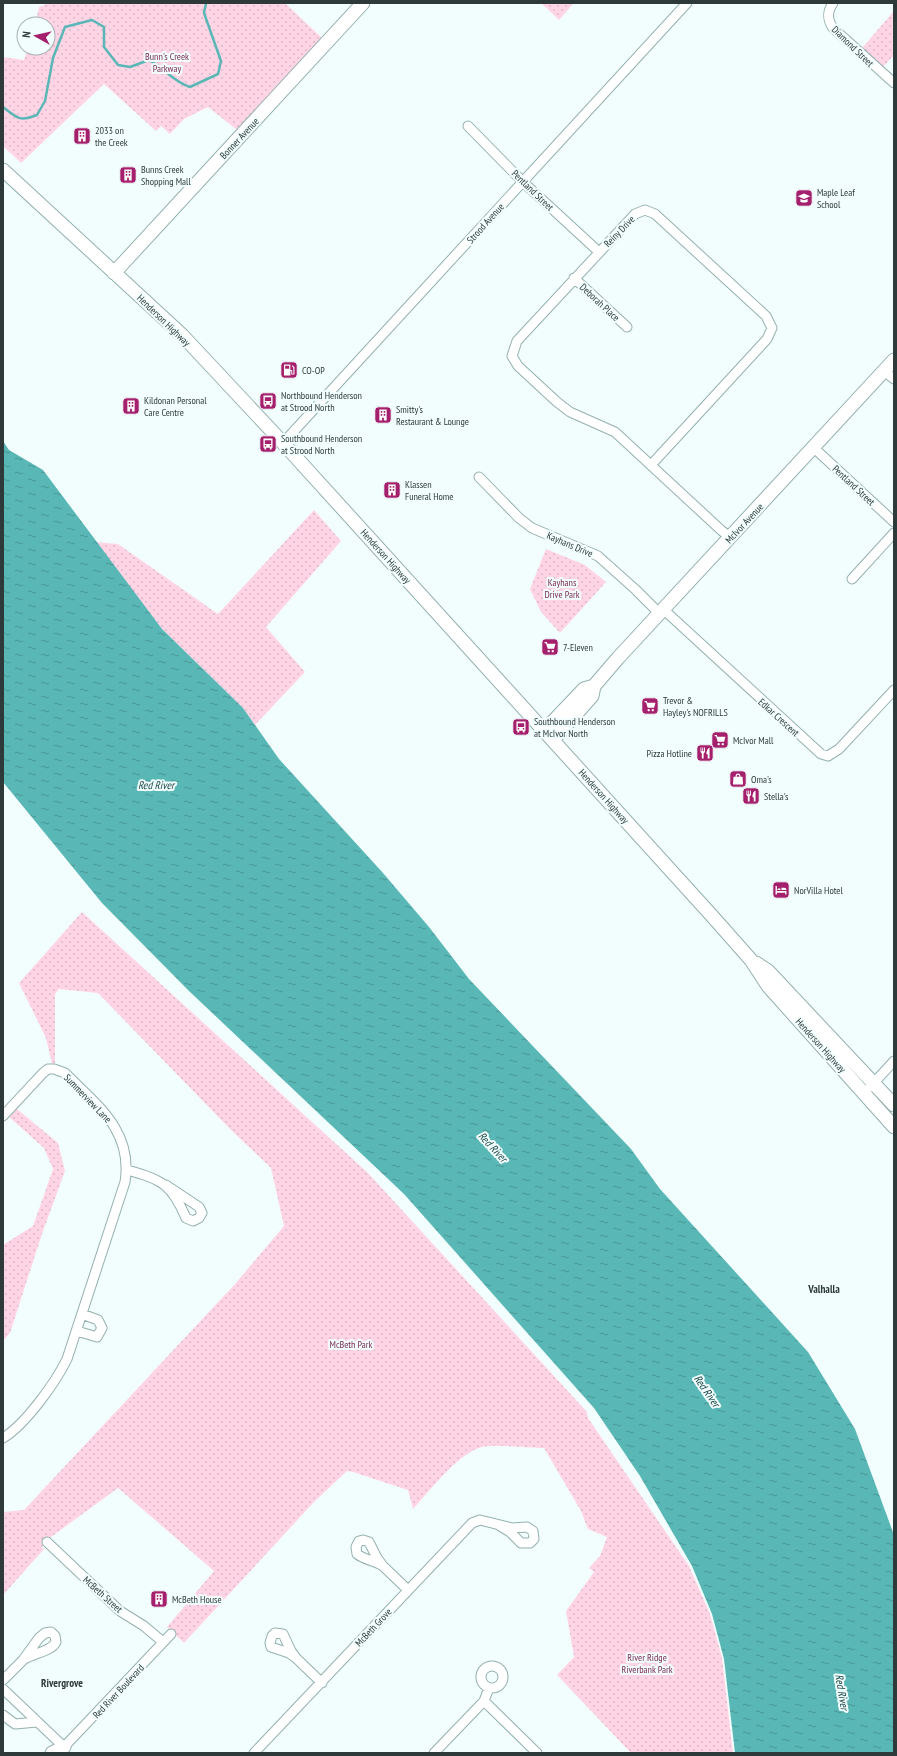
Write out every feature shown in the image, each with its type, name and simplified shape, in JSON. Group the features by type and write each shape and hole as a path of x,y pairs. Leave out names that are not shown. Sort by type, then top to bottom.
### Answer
{"main road":[{"name":"Bonner Avenue","path":"114,272 363,3"},
{"name":"Henderson Highway","path":"3,170 182,335 283,443 751,960 768,986 894,1128"},
{"name":"McIvor Avenue","path":"548,735 584,689 594,686 661,611 814,448 889,375 894,360"},
{"name":"Henderson Highway","path":"751,960 768,971 894,1105"},
{"name":"Red River Boulevard","path":"52,1753 66,1751"}],"street":[{"name":"Strood Avenue","path":"283,443 687,3"},
{"name":"Diamond Street","path":"833,3 827,14 829,22 833,28 894,83"},
{"name":"Pentland Street","path":"468,126 523,182 599,252"},
{"name":"Reiny Drive","path":"651,465 767,339 772,328 766,316 655,214 644,210 635,214 517,341 512,356 518,366 570,412 615,432 651,465 730,537"},
{"name":"Deborah Place","path":"574,278 626,327"},
{"name":"Pentland Street","path":"814,448 894,522"},
{"name":"Kayhans Drive","path":"479,477 519,518 532,528 598,556 661,611"},
{"path":"852,579 894,533"},
{"name":"Edkar Crescent","path":"661,611 821,754 828,756 839,749 894,690"},
{"path":"863,1093 894,1061"},
{"name":"Summerview Lane","path":"3,1116 43,1073 48,1070 60,1070 80,1088 113,1123 123,1143 127,1170 125,1182 77,1331 62,1369 29,1415 12,1433 3,1438"},
{"path":"127,1170 141,1174 166,1185"},
{"path":"77,1331 97,1337 101,1332 102,1328 98,1320 82,1314"},
{"name":"McBeth Grove","path":"254,1753 472,1523 480,1520 500,1526"},
{"name":"McBeth Street","path":"47,1542 120,1611 144,1626 163,1642"},
{"path":"383,1566 408,1590"},
{"name":"Red River Boulevard","path":"66,1751 171,1634"},
{"path":"296,1658 322,1683"},
{"path":"3,1680 23,1660"},
{"path":"434,1753 484,1701 489,1688"},
{"path":"3,1689 66,1751"},
{"path":"484,1701 537,1753"},
{"path":"3,1715 15,1724 37,1722"}],"green space":[{"name":"Bunn's Creek Parkway","path":"49,3 285,3 322,38 237,130 208,107 184,119 170,134 161,126 156,131 104,84 21,163 3,146 3,57 24,60 25,56 56,56 56,16 37,16 39,7"},
{"path":"541,3 574,3 559,20"},
{"path":"894,11 894,55 883,67 862,48"},
{"path":"314,510 341,541 266,627 305,672 255,725 243,708 162,629 95,542 118,544 218,614"},
{"name":"Kayhans Drive Park","path":"546,549 585,565 606,582 560,633 541,612 530,589"},
{"name":"McBeth Park","path":"82,912 368,1173 587,1412 588,1418 689,1566 710,1614 722,1658 733,1753 631,1753 557,1675 574,1657 566,1611 594,1572 589,1568 600,1556 607,1537 588,1529 581,1511 544,1448 488,1446 473,1451 454,1465 413,1509 408,1490 347,1471 314,1502 184,1643 167,1627 214,1571 118,1488 51,1537 41,1548 45,1548 3,1595 3,1512 24,1510 235,1284 284,1226 271,1168 231,1130 98,993 59,989 55,994 55,1063 52,1064 46,1038 19,983"},
{"path":"17,1109 58,1143 65,1171 42,1234 10,1333 3,1341 3,1245 33,1226 53,1169 44,1148 9,1117"}],"water":[{"name":"Red River","path":"3,441 9,450 43,470 162,629 243,708 279,759 383,873 429,927 469,979 631,1149 660,1189 808,1352 855,1429 894,1535 894,1753 735,1753 724,1659 712,1614 692,1566 640,1476 594,1408 404,1194 189,991 102,903 3,782"}],"waterway":[{"path":"3,107 18,118 26,118 37,115 45,101 53,58 65,27 92,20 104,27 104,47 118,65 130,67 149,60 179,82 190,87 218,74 221,61 204,13 206,3"}],"place":[{"name":"2033 on the Creek","path":"82,136"},
{"name":"Bunns Creek Shopping Mall","path":"128,175"},
{"name":"Maple Leaf School","path":"804,198"},
{"name":"CO-OP","path":"289,370"},
{"name":"Northbound Henderson at Strood North","path":"268,401"},
{"name":"Kildonan Personal Care Centre","path":"131,406"},
{"name":"Smitty's Restaurant & Lounge","path":"383,415"},
{"name":"Southbound Henderson at Strood North","path":"268,444"},
{"name":"Klassen Funeral Home","path":"392,490"},
{"name":"7-Eleven","path":"550,647"},
{"name":"Trevor & Hayley's NOFRILLS","path":"650,706"},
{"name":"Southbound Henderson at McIvor North","path":"521,727"},
{"name":"McIvor Mall","path":"720,740"},
{"name":"Pizza Hotline","path":"705,753"},
{"name":"Oma's","path":"738,779"},
{"name":"Stella's","path":"751,796"},
{"name":"NorVilla Hotel","path":"781,890"},
{"name":"McBeth House","path":"159,1599"}],"district":[{"name":"Valhalla","path":"824,1289"},
{"name":"Rivergrove","path":"62,1683"}],"park label":[{"name":"River Ridge Riverbank Park","path":"647,1662"}]}
